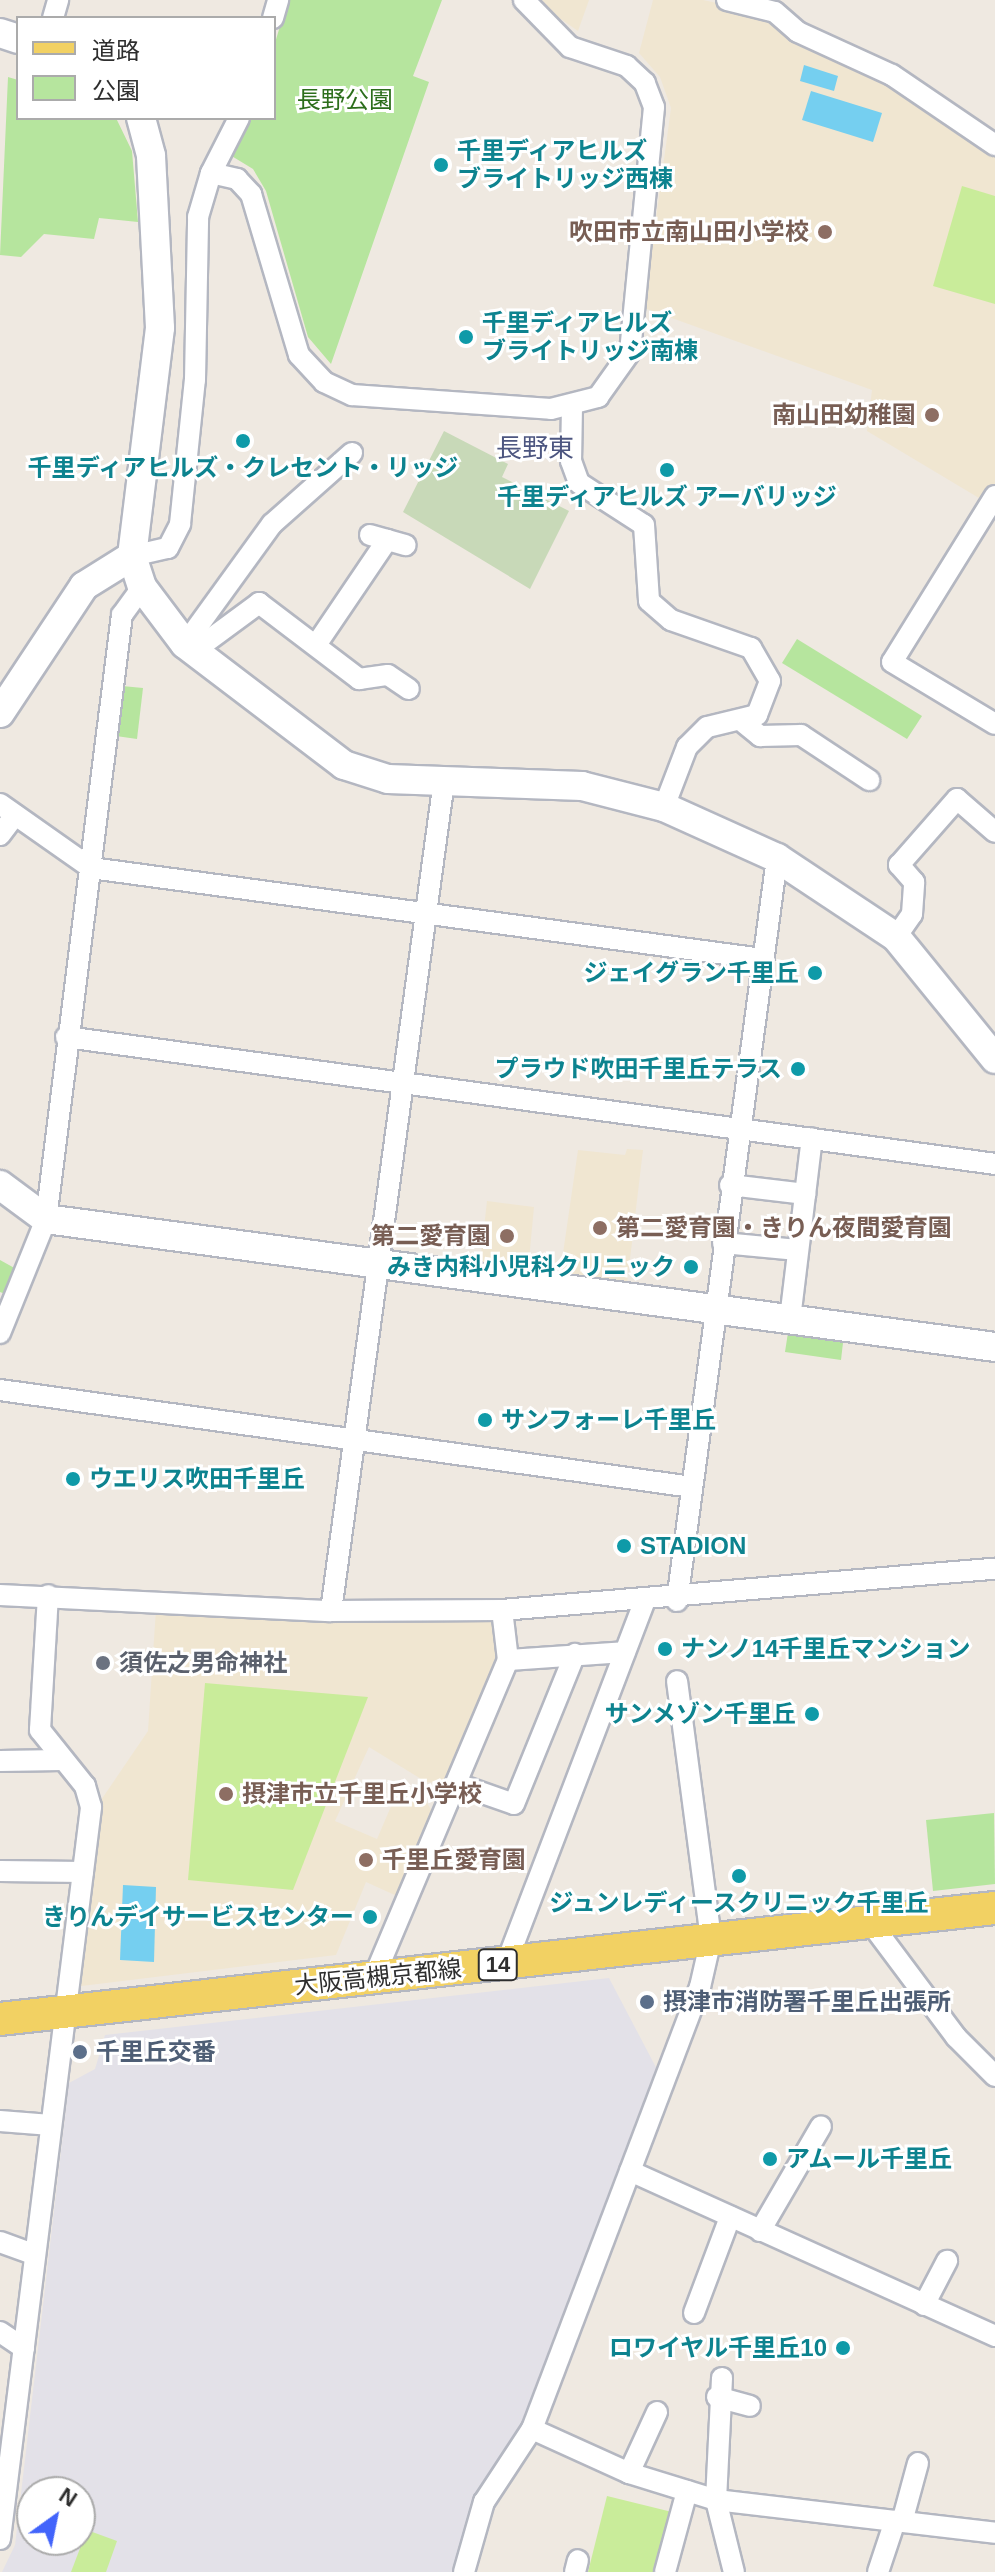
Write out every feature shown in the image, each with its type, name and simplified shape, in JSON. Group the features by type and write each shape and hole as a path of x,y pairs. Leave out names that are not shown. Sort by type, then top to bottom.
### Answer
{"main road":[{"name":"大阪高槻京都線","path":"0,2019 995,1908"}],"street":[{"path":"211,173 237,179 251,194 299,355 324,382 352,395 572,406 598,397 630,352 654,107 645,83 627,66 570,47 524,0"},
{"path":"727,0 775,12 798,32 892,75 995,145"},
{"path":"142,120 151,156 160,328 132,556 142,587 189,648 344,765 388,779 582,786 664,807 777,858 896,937 995,1059"},
{"path":"0,713 84,586 132,556 168,548 180,524 195,380 198,217 211,173 238,120"},
{"path":"572,406 571,461 579,483 644,525 649,601 671,620 751,648 765,664 765,702 744,723 707,727 687,747 664,807"},
{"path":"189,648 272,524 352,453"},
{"path":"995,496 892,662 995,724"},
{"path":"316,645 388,540"},
{"path":"0,1333 46,1219 66,1037 91,868 122,615 142,587"},
{"path":"189,648 259,603 359,679 388,675 409,689"},
{"path":"744,723 760,736 801,735 869,780"},
{"path":"331,1611 444,781"},
{"path":"896,937 912,914 914,882 899,865 957,799 995,832"},
{"path":"0,835 8,810 91,868 762,959"},
{"path":"677,1601 717,1310 736,1127 777,858"},
{"path":"66,1037 995,1164"},
{"path":"790,1319 812,1138"},
{"path":"0,1185 46,1219 995,1347"},
{"path":"730,1185 805,1194"},
{"path":"723,1243 798,1250"},
{"path":"0,1390 692,1487"},
{"path":"0,1595 331,1611 502,1610 677,1601 995,1569"},
{"path":"0,2539 9,2391 24,2348 90,1796 46,1742 39,1717 48,1595"},
{"path":"506,1964 644,1603"},
{"path":"374,1977 508,1660 502,1610"},
{"path":"508,1660 625,1652"},
{"path":"457,1784 514,1804 575,1654"},
{"path":"464,2572 484,2502 532,2429 700,1987 711,1939 677,1681"},
{"path":"0,1761 62,1760"},
{"path":"0,1871 83,1872"},
{"path":"870,1922 956,2037 995,2076"},
{"path":"0,2121 51,2125"},
{"path":"760,2231 821,2126"},
{"path":"630,2171 995,2336"},
{"path":"694,2313 730,2217"},
{"path":"0,2242 35,2255"},
{"path":"924,2305 947,2261"},
{"path":"0,2332 24,2348"},
{"path":"734,2572 716,2500 720,2387 750,2406"},
{"path":"629,2473 657,2412"},
{"path":"532,2429 629,2473 716,2500 995,2533"},
{"path":"878,2572 918,2463"},
{"path":"665,2572 687,2491"}],"shaded area":[{"path":"542,0 589,0 578,31 555,15"},
{"name":"吹田市立南山田小学校","path":"653,0 703,0 776,16 809,49 890,85 995,156 995,484 984,501 867,431 872,390 644,308 671,108 660,77 639,53"},
{"name":"第二愛育園・きりん夜間愛育園","path":"627,1149 643,1150 627,1284 560,1274 578,1150 625,1155"},
{"name":"第二愛育園","path":"487,1201 534,1207 528,1270 480,1264"},
{"name":"摂津市立千里丘小学校","path":"156,1609 485,1616 495,1622 497,1662 444,1783 426,1782 369,1747 335,1821 377,1839 401,1783 421,1793 433,1813 397,1896 366,1882 336,1955 73,1987 97,1806 148,1731"},
{"path":"609,1978 660,2075 524,2426 455,2572 2,2572 16,2536 16,2556 96,2556 96,2476 23,2476 69,2083 95,2069 105,2035"}],"green space":[{"name":"長野公園","path":"288,0 442,0 413,76 429,82 331,364 308,337 266,191 253,169 230,155 248,120 276,120 276,39"},
{"path":"8,77 16,79 16,120 117,120 132,151 138,222 99,218 94,239 44,234 21,257 0,255"},
{"path":"962,186 995,196 995,304 933,286"},
{"path":"444,431 508,464 502,477 569,511 530,589 403,512"},
{"path":"797,639 922,716 907,739 782,663"},
{"path":"122,686 143,688 137,739 116,736"},
{"path":"0,1260 18,1270 8,1295 0,1292"},
{"path":"789,1326 844,1334 841,1360 785,1352"},
{"path":"205,1683 368,1697 293,1890 188,1880"},
{"path":"994,1813 995,1884 933,1891 926,1820"},
{"path":"607,2496 672,2512 657,2572 588,2572"},
{"path":"96,2533 117,2541 106,2572 71,2572 77,2556 96,2556"}],"water":[{"path":"804,65 838,76 834,91 800,81"},
{"path":"811,91 882,113 873,142 802,120"},
{"path":"123,1885 156,1887 154,1962 120,1960"}],"place":[{"name":"千里ディアヒルズ ブライトリッジ西棟","path":"441,165"},
{"name":"吹田市立南山田小学校","path":"825,232"},
{"name":"千里ディアヒルズ ブライトリッジ南棟","path":"466,337"},
{"name":"南山田幼稚園","path":"932,415"},
{"name":"千里ディアヒルズ・クレセント・リッジ","path":"243,441"},
{"name":"千里ディアヒルズ アーバリッジ","path":"667,470"},
{"name":"ジェイグラン千里丘","path":"815,973"},
{"name":"プラウド吹田千里丘テラス","path":"798,1069"},
{"name":"第二愛育園・きりん夜間愛育園","path":"600,1228"},
{"name":"第二愛育園","path":"507,1236"},
{"name":"みき内科小児科クリニック","path":"691,1267"},
{"name":"サンフォーレ千里丘","path":"485,1420"},
{"name":"ウエリス吹田千里丘","path":"73,1479"},
{"name":"STADION","path":"624,1546"},
{"name":"ナンノ14千里丘マンション","path":"665,1649"},
{"name":"須佐之男命神社","path":"103,1663"},
{"name":"サンメゾン千里丘","path":"812,1714"},
{"name":"摂津市立千里丘小学校","path":"226,1794"},
{"name":"千里丘愛育園","path":"366,1860"},
{"name":"ジュンレディースクリニック千里丘","path":"739,1876"},
{"name":"きりんデイサービスセンター","path":"370,1917"},
{"name":"摂津市消防署千里丘出張所","path":"647,2002"},
{"name":"千里丘交番","path":"80,2052"},
{"name":"アムール千里丘","path":"770,2159"},
{"name":"ロワイヤル千里丘10","path":"843,2348"}],"district":[{"name":"長野東","path":"535,449"}]}
